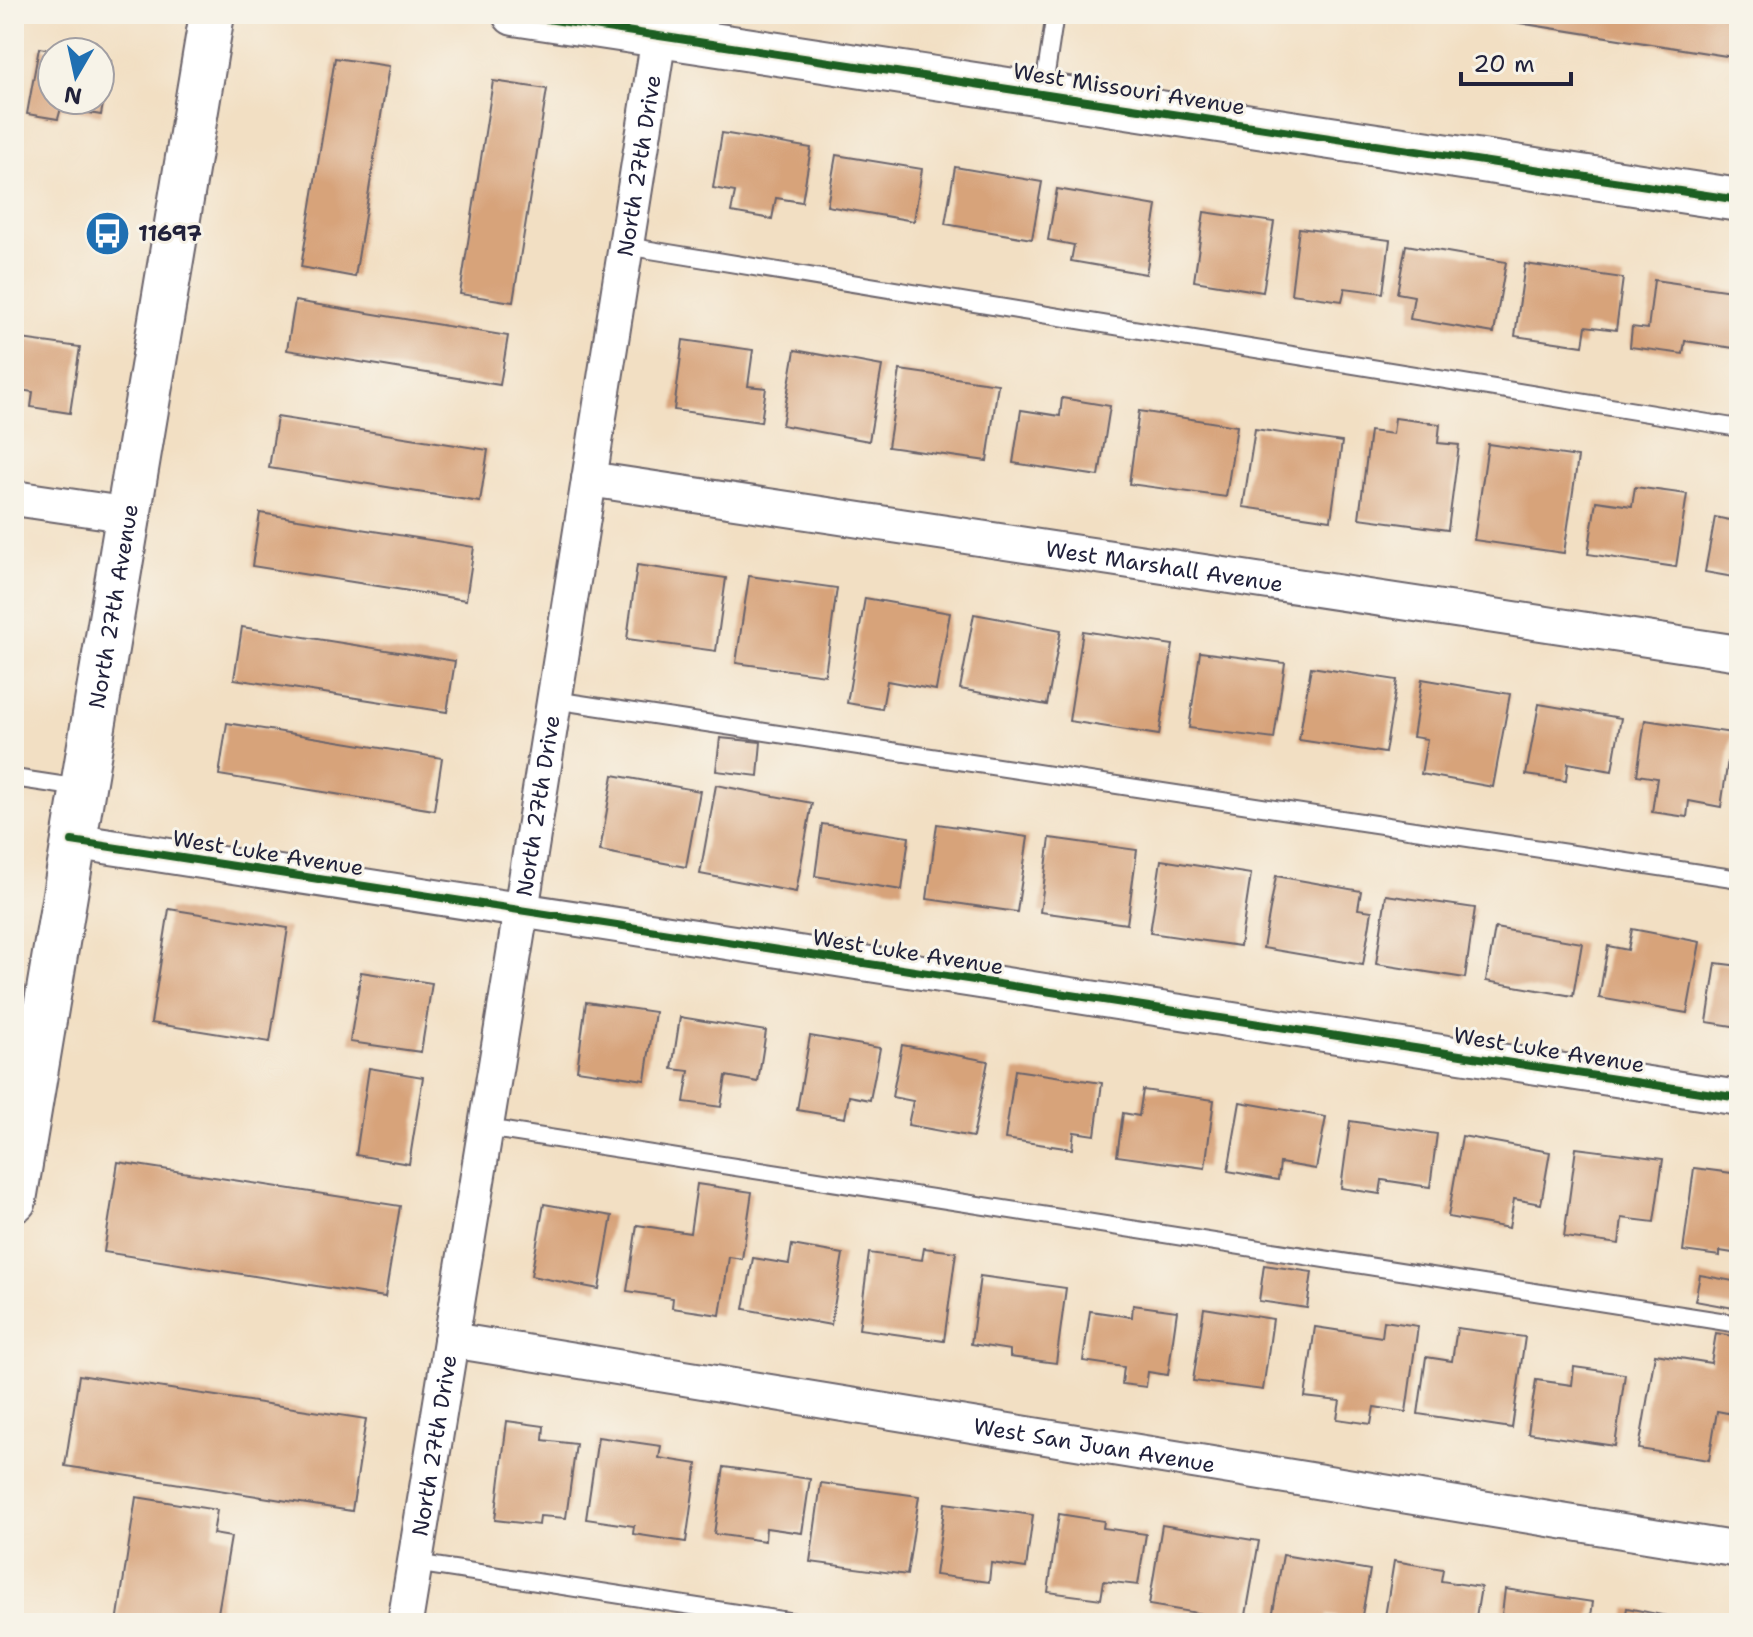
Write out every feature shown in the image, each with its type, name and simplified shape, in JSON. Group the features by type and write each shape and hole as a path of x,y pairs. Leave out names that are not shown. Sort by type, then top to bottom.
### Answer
{"main road":[{"name":"North 27th Avenue","path":"14,1200 26,1058 72,841 130,515 212,14"}],"street":[{"name":"West Missouri Avenue","path":"514,14 1739,200"},
{"name":"North 27th Drive","path":"405,1623 659,36"},
{"name":"West Marshall Avenue","path":"589,479 1739,653"},
{"path":"14,498 130,515"},
{"name":"West Luke Avenue","path":"72,841 1739,1098"},
{"name":"West San Juan Avenue","path":"451,1340 1739,1550"}],"lane":[{"path":"1043,94 1055,14"},
{"path":"626,246 1739,428"},
{"path":"554,700 1739,879"},
{"path":"14,778 81,788"},
{"path":"486,1128 1739,1324"},
{"path":"415,1563 801,1623"}],"building":[{"path":"1739,14 1739,58 1475,16"},
{"path":"335,58 389,66 355,277 301,267"},
{"path":"36,64 36,115 27,114"},
{"path":"493,81 547,89 513,302 460,294"},
{"path":"722,133 811,148 802,202 776,198 772,219 731,212 735,192 713,188"},
{"path":"836,155 922,169 914,221 827,206"},
{"path":"955,167 1042,182 1032,239 945,224"},
{"path":"1057,189 1157,206 1146,274 1071,261 1074,245 1048,240"},
{"path":"1204,212 1274,222 1263,292 1194,281"},
{"path":"1299,228 1390,240 1383,293 1345,288 1342,301 1291,294"},
{"path":"1406,245 1506,262 1494,333 1410,319 1414,296 1397,293"},
{"path":"1525,264 1623,278 1616,330 1586,326 1583,346 1515,336"},
{"path":"1654,280 1739,292 1734,348 1685,341 1683,354 1630,347 1632,327 1648,329"},
{"path":"295,301 508,336 500,385 287,350"},
{"path":"14,338 80,347 70,413 31,407 33,392 14,389"},
{"path":"683,340 753,350 748,386 766,388 761,422 674,410"},
{"path":"795,350 882,366 869,441 782,425"},
{"path":"900,370 998,384 987,461 888,447"},
{"path":"1062,398 1110,406 1099,476 1013,463 1021,410 1060,416"},
{"path":"1139,411 1237,426 1226,497 1129,484"},
{"path":"277,417 488,450 480,502 269,468"},
{"path":"1395,418 1440,424 1438,443 1459,445 1448,530 1359,518 1370,431 1393,434"},
{"path":"1255,429 1342,442 1331,520 1243,507"},
{"path":"1488,444 1578,457 1564,553 1474,540"},
{"path":"1635,487 1687,494 1676,567 1588,554 1596,501 1632,506"},
{"path":"260,513 474,547 466,600 252,566"},
{"path":"1715,517 1739,522 1739,578 1705,572"},
{"path":"637,565 726,578 716,651 627,639"},
{"path":"749,576 837,588 825,675 736,663"},
{"path":"865,598 950,613 936,690 887,681 882,709 847,703"},
{"path":"14,600 23,602 16,653 14,653"},
{"path":"974,614 1061,630 1047,705 960,689"},
{"path":"242,627 455,661 447,712 234,679"},
{"path":"1083,631 1173,645 1159,735 1069,721"},
{"path":"1200,652 1285,663 1274,739 1189,728"},
{"path":"1311,667 1397,680 1385,753 1299,740"},
{"path":"1422,679 1510,694 1493,787 1421,774 1427,739 1413,737"},
{"path":"1539,704 1621,718 1612,771 1568,763 1566,781 1526,775"},
{"path":"1645,720 1732,733 1721,807 1689,801 1687,817 1652,812 1657,778 1637,775"},
{"path":"227,723 442,758 434,810 219,775"},
{"path":"720,738 761,742 758,776 716,771"},
{"path":"613,775 700,791 686,867 600,851"},
{"path":"716,785 812,803 796,892 700,874"},
{"path":"822,824 909,837 902,890 815,876"},
{"path":"937,824 1028,837 1017,912 927,899"},
{"path":"1050,838 1137,850 1127,924 1040,912"},
{"path":"1161,860 1251,874 1240,946 1150,933"},
{"path":"1276,876 1361,891 1358,909 1372,911 1363,965 1263,948"},
{"path":"1386,895 1475,908 1465,978 1376,964"},
{"path":"169,909 288,928 270,1042 151,1023"},
{"path":"1495,928 1582,943 1573,996 1486,981"},
{"path":"1632,929 1700,942 1687,1013 1599,998 1608,946 1628,950"},
{"path":"1716,963 1739,966 1739,1027 1707,1022"},
{"path":"361,972 432,983 421,1052 350,1042"},
{"path":"586,1002 655,1012 645,1080 577,1070"},
{"path":"680,1017 766,1031 758,1082 726,1076 721,1107 684,1102 689,1071 672,1069"},
{"path":"810,1036 880,1048 870,1100 849,1096 845,1118 797,1110"},
{"path":"902,1045 988,1061 973,1137 908,1125 913,1101 892,1097"},
{"path":"369,1068 423,1077 409,1164 356,1155"},
{"path":"1015,1070 1102,1083 1095,1135 1074,1132 1072,1149 1005,1139"},
{"path":"1143,1090 1214,1100 1205,1168 1117,1156 1123,1113 1139,1116"},
{"path":"1240,1102 1326,1117 1316,1169 1280,1163 1278,1180 1228,1171"},
{"path":"1350,1121 1437,1134 1430,1187 1382,1180 1380,1194 1341,1188"},
{"path":"1462,1136 1550,1152 1541,1204 1514,1199 1509,1228 1448,1217"},
{"path":"1576,1148 1663,1159 1654,1222 1622,1218 1619,1244 1564,1237"},
{"path":"118,1162 400,1206 385,1297 104,1252"},
{"path":"1694,1168 1739,1174 1739,1254 1720,1251 1720,1256 1683,1251"},
{"path":"697,1184 752,1192 742,1259 729,1257 720,1315 672,1308 673,1298 627,1291 637,1225 690,1233"},
{"path":"544,1204 612,1216 599,1289 531,1276"},
{"path":"792,1245 843,1254 831,1325 744,1309 753,1258 789,1264"},
{"path":"924,1248 956,1252 944,1341 859,1329 869,1253 922,1260"},
{"path":"1264,1265 1312,1272 1307,1308 1259,1301"},
{"path":"1700,1275 1739,1282 1739,1309 1695,1301"},
{"path":"980,1276 1066,1288 1056,1363 1010,1357 1010,1350 971,1344"},
{"path":"1133,1305 1177,1311 1168,1375 1148,1372 1146,1387 1122,1384 1124,1367 1083,1361 1090,1311 1132,1317"},
{"path":"1204,1308 1273,1319 1263,1390 1193,1381"},
{"path":"1384,1321 1418,1326 1406,1412 1374,1407 1371,1424 1337,1419 1340,1401 1305,1397 1315,1327 1382,1337"},
{"path":"1457,1328 1525,1337 1512,1428 1418,1414 1426,1357 1452,1361"},
{"path":"1716,1333 1739,1337 1739,1411 1738,1415 1717,1411 1709,1460 1639,1449 1655,1354 1711,1363"},
{"path":"1574,1367 1625,1374 1615,1446 1528,1433 1536,1380 1572,1385"},
{"path":"79,1375 366,1419 352,1511 65,1466"},
{"path":"507,1421 544,1426 543,1440 576,1444 566,1518 540,1516 539,1525 495,1520"},
{"path":"598,1437 661,1446 659,1458 697,1464 686,1542 633,1534 634,1526 586,1519"},
{"path":"724,1467 810,1479 802,1533 766,1528 765,1541 714,1534"},
{"path":"821,1483 919,1496 907,1575 810,1562"},
{"path":"136,1497 217,1510 213,1534 231,1537 218,1613 248,1618 247,1623 117,1623"},
{"path":"945,1503 1033,1515 1026,1568 991,1563 989,1582 935,1575"},
{"path":"1059,1514 1104,1521 1103,1528 1146,1534 1138,1585 1104,1581 1101,1599 1048,1592"},
{"path":"1162,1525 1259,1541 1245,1621 1149,1605"},
{"path":"1283,1555 1370,1570 1361,1621 1327,1615 1326,1623 1271,1623"},
{"path":"1394,1561 1443,1569 1441,1581 1481,1587 1475,1623 1384,1623"},
{"path":"1505,1589 1593,1602 1590,1623 1501,1623"},
{"path":"1627,1608 1697,1622 1624,1623"}],"cycle path":[{"path":"514,14 1739,200"},
{"path":"72,841 1739,1098"}],"place":[{"name":"11697","path":"107,233"}]}
